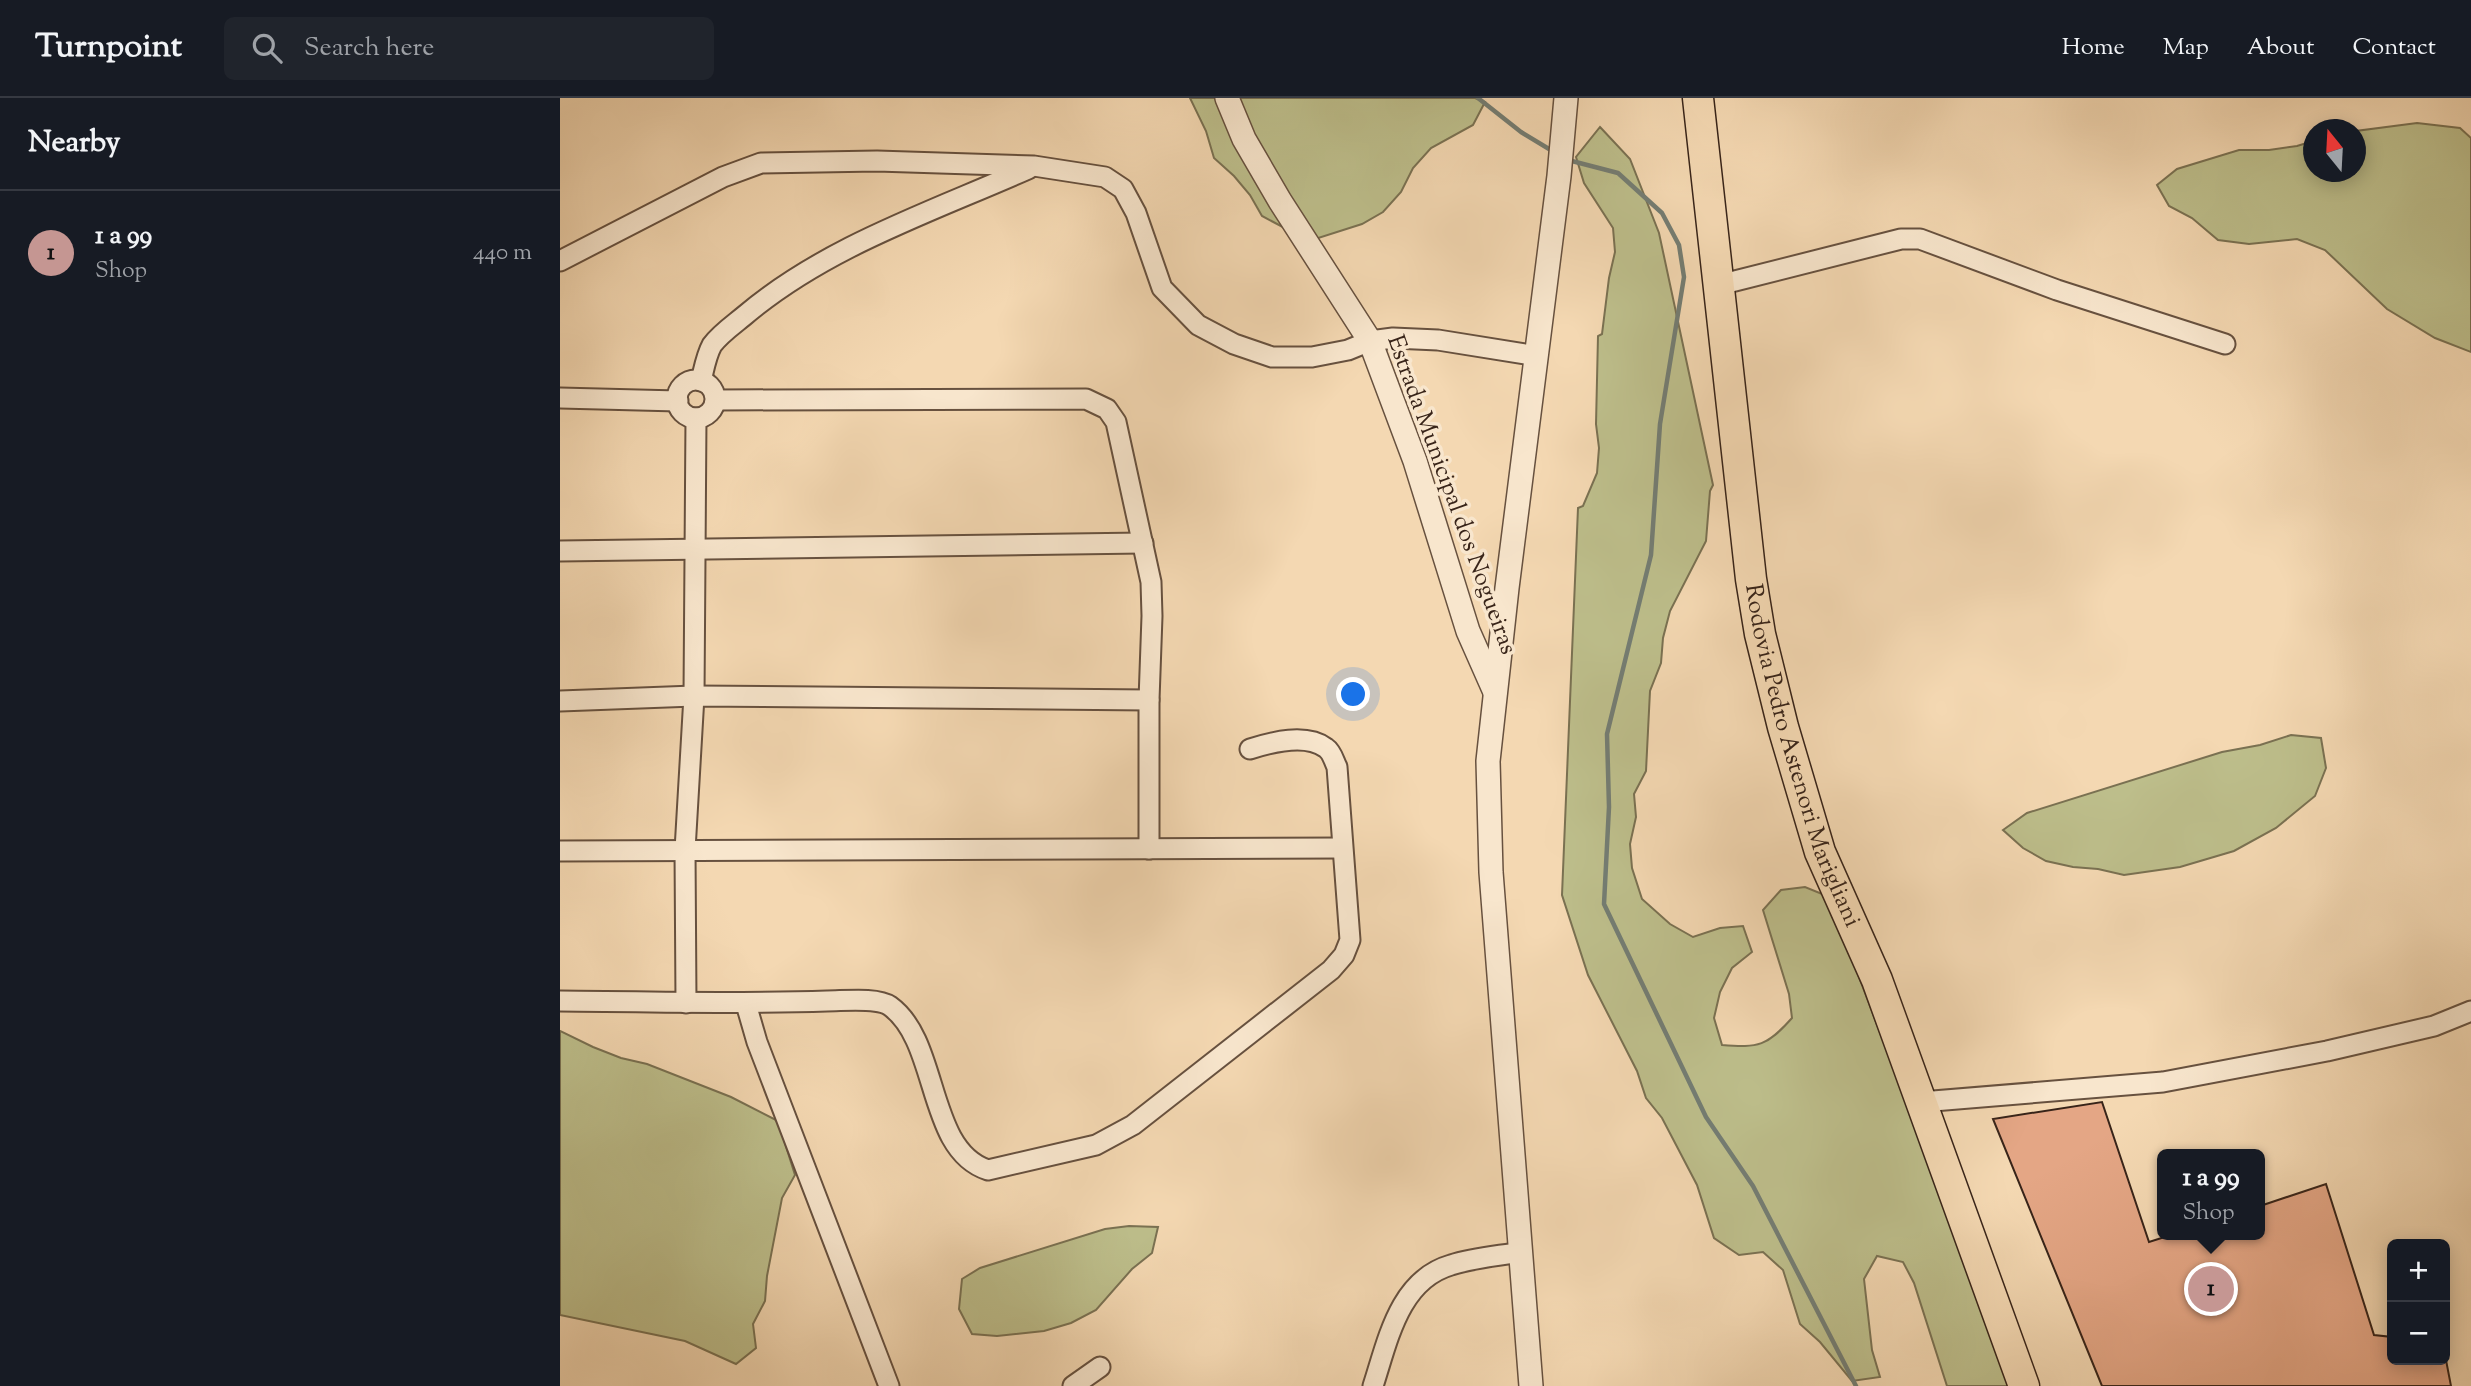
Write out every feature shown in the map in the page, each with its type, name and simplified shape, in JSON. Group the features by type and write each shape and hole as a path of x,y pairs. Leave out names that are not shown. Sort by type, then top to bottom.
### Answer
{"main road":[{"name":"Rodovia Pedro Astenori Marigliani","path":"1698,98 1751,579 1760,634 1783,727 1820,852 1877,980 2024,1386"}],"street":[{"name":"Estrada Municipal dos Nogueiras","path":"1227,98 1244,139 1280,201 1370,341 1415,461 1468,631 1495,694"},
{"path":"1531,1386 1492,872 1488,761 1559,176 1566,98"},
{"path":"560,261 723,177 761,163 877,161 1034,166 1105,177 1123,189 1136,213 1162,288 1198,325 1234,344 1272,357 1312,357 1348,350 1370,341 1393,338 1438,340 1537,356"},
{"path":"701,381 714,343 772,292 898,225 1034,166"},
{"path":"1719,285 1901,239 1920,239 2057,290 2225,344"},
{"path":"692,381 709,385 716,400 713,409 705,416 696,418 683,413 678,401 679,392 684,385 692,381"},
{"path":"560,398 678,401"},
{"path":"716,400 1086,399 1107,409 1116,422 1151,582 1149,849"},
{"path":"686,1003 685,850 694,696 696,418"},
{"path":"560,551 1143,543"},
{"path":"560,701 694,696 1149,700"},
{"path":"560,1001 746,1004 864,1000 888,1004 908,1022 951,1135 966,1158 976,1166 988,1170 1096,1145 1133,1125 1166,1101 1331,970 1344,955 1350,940 1337,767 1329,749 1314,741 1275,741 1250,750"},
{"path":"560,851 1342,848"},
{"path":"746,1004 757,1042 889,1386"},
{"path":"1921,1102 2163,1082 2327,1051 2434,1026 2471,1011"},
{"path":"1373,1386 1392,1327 1407,1295 1427,1276 1451,1265 1521,1252"},
{"path":"1073,1386 1100,1367"}],"green space":[{"path":"1190,98 1475,98 1485,102 1473,125 1431,148 1413,168 1401,192 1383,212 1362,224 1309,241 1262,216 1250,195 1214,158 1206,131"},
{"path":"2417,123 2460,128 2471,138 2471,352 2435,338 2387,309 2325,250 2297,239 2249,244 2218,240 2192,218 2169,206 2157,185 2177,169 2239,150 2269,150 2303,144 2303,182 2366,182 2366,130"},
{"path":"1600,127 1630,159 1659,233 1713,485 1710,491 1706,541 1670,611 1663,638 1661,663 1650,691 1646,771 1634,794 1636,817 1630,844 1632,868 1642,899 1670,924 1693,937 1720,928 1743,926 1752,952 1732,968 1720,992 1714,1018 1722,1045 1745,1046 1769,1040 1792,1018 1789,994 1763,910 1781,890 1805,887 1832,898 1851,956 2014,1386 1947,1386 1914,1283 1903,1262 1877,1256 1864,1279 1872,1350 1880,1377 1852,1381 1820,1342 1800,1324 1783,1270 1763,1252 1739,1255 1714,1238 1697,1185 1662,1118 1646,1098 1637,1071 1588,975 1562,895 1578,508 1583,506 1597,473 1598,336 1602,334 1615,252 1613,228 1584,183 1576,157"},
{"path":"2291,735 2321,738 2326,768 2315,796 2276,828 2234,851 2180,867 2124,875 2046,861 2023,848 2003,830 2027,813 2222,752 2260,745"},
{"path":"560,1031 621,1058 647,1064 731,1097 778,1121 795,1175 782,1198 765,1301 753,1324 756,1348 736,1364 685,1341 560,1315"},
{"path":"1158,1227 1152,1253 1132,1269 1096,1310 1071,1323 1044,1331 997,1336 972,1334 959,1309 962,1279 980,1268 1105,1229"}],"building":[{"path":"2102,1102 2149,1242 2157,1239 2265,1240 2265,1204 2326,1184 2374,1335 2387,1336 2387,1365 2447,1365 2451,1386 2102,1386 1993,1119"}],"waterway":[{"path":"1478,98 1521,132 1554,152"},
{"path":"1568,160 1618,173 1662,213 1679,245 1684,277 1660,424 1651,555 1607,734 1609,807 1604,904 1706,1117 1753,1186 1856,1386"}],"place":[{"name":"1 a 99","path":"2211,1289"}]}
